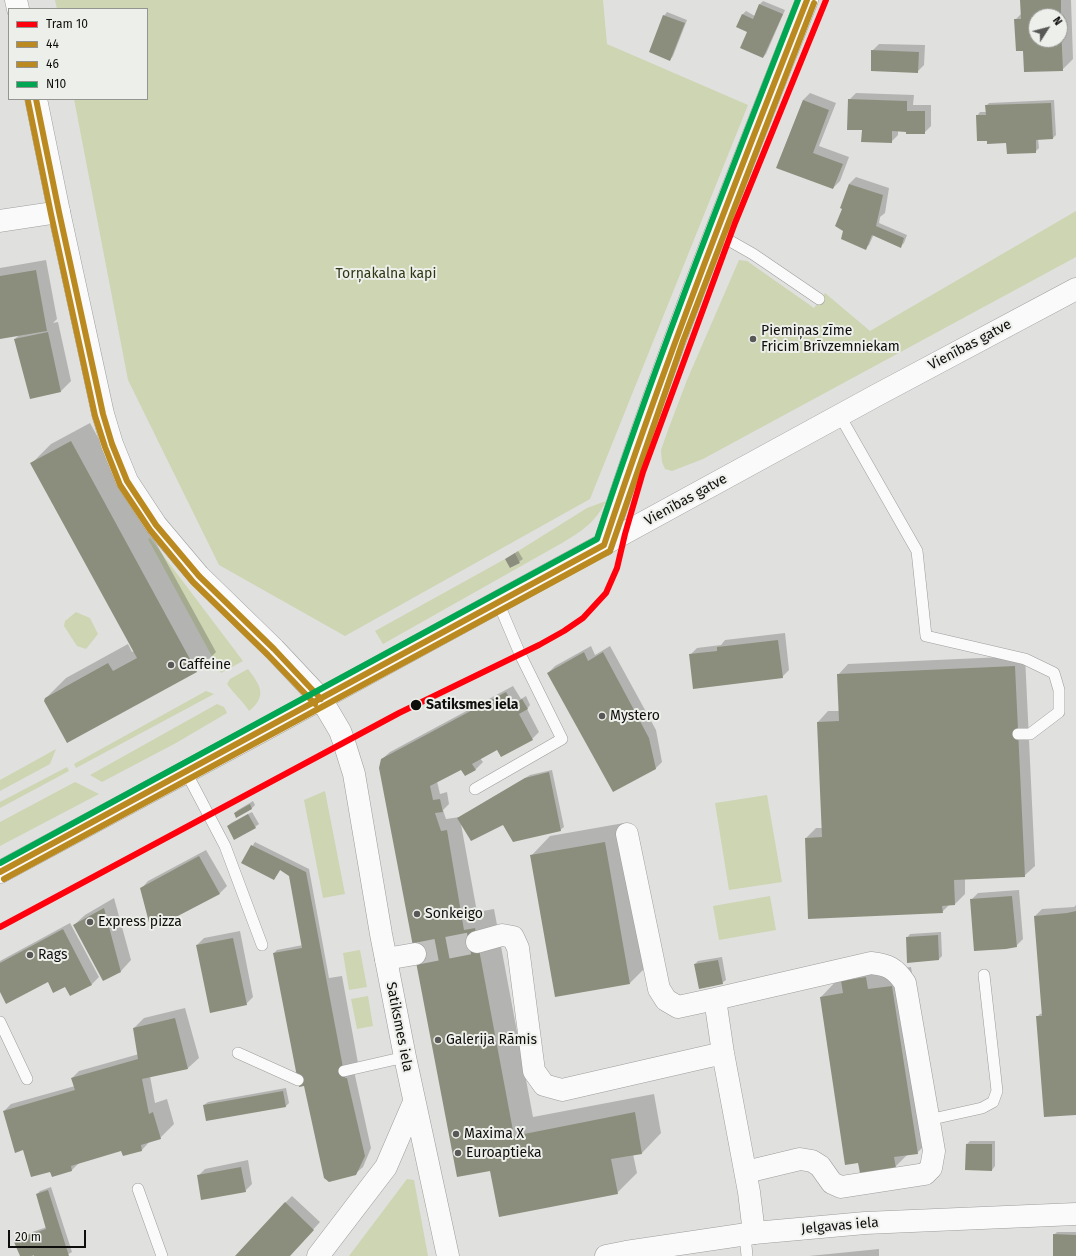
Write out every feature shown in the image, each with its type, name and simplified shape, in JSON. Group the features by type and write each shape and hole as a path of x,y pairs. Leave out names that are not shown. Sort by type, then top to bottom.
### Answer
{"street":[{"path":"604,545 628,471 716,233 807,0"},
{"name":"Satiksmes iela","path":"36,100 103,414 112,444 128,481 156,525 199,576 274,649 321,698 340,731 352,767 405,1057 448,1256"},
{"path":"0,221 59,212"},
{"name":"Vienības gatve","path":"0,872 1076,289"},
{"path":"627,834 659,989 666,1000 678,1007 871,963 885,965 897,972 905,983 934,1150 931,1168 925,1174 841,1187 832,1183 820,1166 812,1161 800,1159 746,1172"},
{"path":"478,942 502,935 513,937 518,948 534,1071 544,1085 562,1090 723,1053"},
{"path":"386,959 415,954"},
{"path":"715,999 723,1053 746,1172 750,1234"},
{"path":"318,1256 386,1167 414,1102"},
{"name":"Jelgavas iela","path":"606,1256 750,1234 865,1223 1076,1214"}],"lane":[{"path":"716,233 753,254 819,299"},
{"path":"840,416 917,551 926,636 1025,659 1054,672 1059,690 1058,712 1030,734 1018,734"},
{"path":"475,789 562,739 520,654 498,602"},
{"path":"186,772 225,846 262,945"},
{"path":"928,1120 982,1108 993,1102 998,1091 984,975"},
{"path":"0,1022 27,1079"},
{"path":"238,1053 298,1080"},
{"path":"344,1071 405,1057"},
{"path":"138,1189 162,1256"},
{"path":"747,1256 750,1234"}],"green space":[{"name":"Torņakalna kapi","path":"55,0 603,0 607,44 748,105 590,499 345,636 219,565 128,380 74,100 148,100 148,8 57,8"},
{"path":"1076,211 1076,257 703,459 672,471 665,469 662,462 661,450 668,430 687,380 739,260 747,261 814,308 825,293 870,331"},
{"path":"606,501 593,521 562,543 383,644 375,631 505,559 511,568 520,563 515,553 587,508"},
{"path":"150,538 243,661 221,673 148,539"},
{"path":"76,612 90,618 98,634 86,649 77,646 64,626 65,621"},
{"path":"248,669 259,685 260,690 259,700 249,711 227,684 230,679"},
{"path":"206,691 214,694 76,768 74,764"},
{"path":"217,704 224,707 227,713 176,743 102,782 90,775"},
{"path":"56,749 50,764 0,791 0,780"},
{"path":"67,767 69,771 0,808 0,802"},
{"path":"75,782 99,794 0,846 0,822"},
{"path":"325,791 345,894 323,898 304,800"},
{"path":"767,795 782,882 729,890 715,803"},
{"path":"770,896 776,930 719,940 713,906"},
{"path":"360,950 367,987 349,990 343,953"},
{"path":"368,996 373,1026 357,1029 351,999"},
{"path":"407,1179 414,1180 428,1256 349,1256"}],"building":[{"path":"1020,0 1061,0 1061,8 1028,8 1028,48 1062,48 1063,71 1024,72 1023,51 1016,51 1014,19 1021,19"},
{"path":"759,4 783,14 763,58 740,48 747,32 736,27 742,14 753,19"},
{"path":"663,15 685,23 670,61 649,52"},
{"path":"871,50 919,52 918,73 871,71"},
{"path":"848,99 907,101 907,111 925,111 925,134 906,134 906,132 892,131 892,143 861,142 862,130 847,130"},
{"path":"803,100 829,110 813,153 843,164 833,189 776,168"},
{"path":"1051,103 1053,139 1036,140 1036,153 1007,154 1006,143 987,144 987,141 977,141 976,115 986,115 985,105"},
{"path":"849,184 883,195 876,226 904,238 901,248 872,235 866,250 841,239 843,231 835,226 842,209 840,208"},
{"path":"36,270 47,331 0,339 0,276"},
{"path":"48,332 61,392 30,399 14,339"},
{"path":"71,441 197,672 67,743 44,701 45,698 108,663 113,671 137,658 30,463"},
{"path":"515,553 520,563 510,568 505,559"},
{"path":"778,640 783,678 693,689 689,654 717,651 717,647"},
{"path":"584,652 588,661 603,652 649,738 656,769 613,792 547,673"},
{"path":"1015,666 1025,877 954,880 955,905 942,906 943,913 808,919 805,838 822,837 817,722 839,721 837,674"},
{"path":"506,692 513,704 522,699 528,709 519,714 533,740 501,757 497,750 472,764 476,770 465,776 461,770 430,786 433,800 440,799 443,812 435,813 441,831 447,830 464,930 475,928 514,1136 635,1112 642,1154 611,1159 618,1194 499,1217 490,1171 457,1177 379,768 381,759"},
{"path":"549,772 561,831 513,842 503,825 471,841 457,818 525,778"},
{"path":"250,804 252,809 236,818 234,813"},
{"path":"248,814 256,828 234,840 227,826"},
{"path":"605,842 630,984 555,997 530,855"},
{"path":"251,845 306,872 345,1078 347,1078 365,1156 356,1175 329,1182 324,1178 304,1086 299,1087 273,953 302,948 289,876 280,870 274,880 241,863"},
{"path":"199,856 220,894 151,930 140,888"},
{"path":"1012,896 1017,947 974,951 970,899"},
{"path":"104,908 121,972 103,981 73,925"},
{"path":"1076,911 1076,1115 1044,1117 1036,1016 1042,1016 1034,916"},
{"path":"63,929 92,985 70,996 65,987 53,993 48,982 6,1004 0,992 0,963"},
{"path":"938,935 939,960 907,963 906,937"},
{"path":"233,938 247,1005 210,1013 196,945"},
{"path":"718,960 723,984 699,989 694,964"},
{"path":"866,977 868,989 892,986 918,1154 894,1157 896,1168 860,1173 858,1163 845,1165 820,997 843,993 841,981"},
{"path":"175,1018 188,1069 142,1079 149,1114 153,1112 161,1139 141,1145 142,1151 123,1156 121,1151 71,1166 72,1171 52,1177 50,1172 31,1177 23,1150 15,1153 3,1111 75,1090 71,1078 138,1059 133,1028"},
{"path":"283,1091 286,1107 206,1121 203,1105"},
{"path":"966,1144 992,1144 992,1171 965,1170"},
{"path":"241,1167 246,1192 201,1200 197,1175"},
{"path":"48,1190 69,1256 20,1256 14,1242 28,1237 28,1235 46,1229 36,1194"},
{"path":"285,1202 314,1230 290,1256 235,1256"},
{"path":"1053,1234 1076,1235 1076,1256 1053,1256"}],"tunnel":[{"path":"415,954 477,942"}],"tram line":[{"name":"10","path":"0,927 399,713 539,645 583,618 606,593 617,568 643,472 735,223 826,0"}],"transit line":[{"name":"N10","path":"0,863 597,539 644,403 719,201 798,0"},
{"name":"44","path":"0,872 604,545 676,339 807,0"},
{"name":"46","path":"4,879 610,551 683,341 814,3"},
{"name":"44","path":"36,100 103,414 112,444 127,481 156,525 199,576 274,649 321,699"},
{"name":"46","path":"28,101 95,416 120,485 150,530 193,582 268,655 315,704"}],"place":[{"name":"Piemiņas zīme Fricim Brīvzemniekam","path":"753,339"},
{"name":"Caffeine","path":"171,665"},
{"name":"Satiksmes iela","path":"416,705"},
{"name":"Mystero","path":"602,716"},
{"name":"Sonkeigo","path":"417,914"},
{"name":"Express pizza","path":"90,922"},
{"name":"Rags","path":"30,955"},
{"name":"Galerija Rāmis","path":"438,1040"},
{"name":"Maxima X","path":"456,1134"},
{"name":"Euroaptieka","path":"458,1153"}]}
